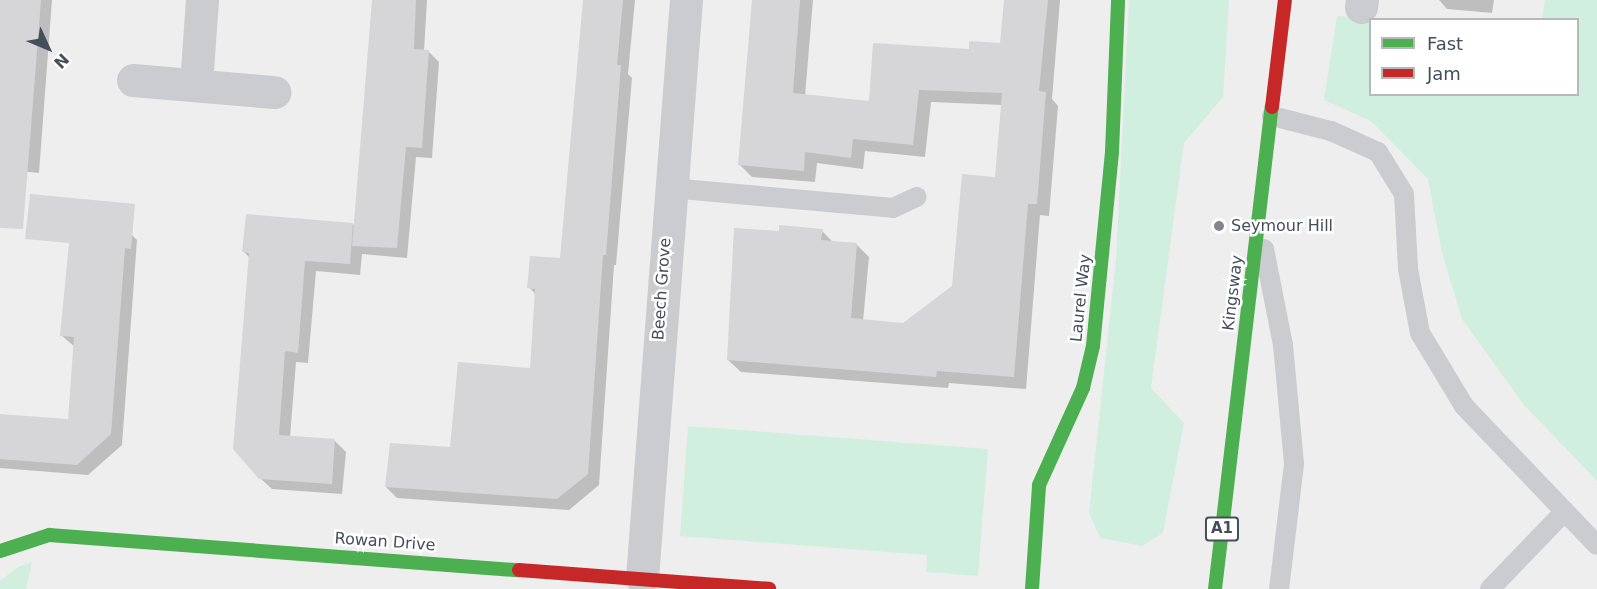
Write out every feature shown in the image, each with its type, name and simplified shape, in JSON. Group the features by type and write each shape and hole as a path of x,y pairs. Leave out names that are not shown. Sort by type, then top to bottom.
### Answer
{"street":[{"path":"196,85 202,0"},
{"name":"Beech Grove","path":"642,578 686,0"},
{"name":"Laurel Way","path":"1032,589 1039,484 1083,388 1093,346 1112,152 1118,0"},
{"name":"Kingsway","path":"1215,589 1285,0"},
{"path":"133,80 274,92"},
{"name":"Rowan Drive","path":"0,551 49,535 769,589"}],"lane":[{"path":"1272,116 1331,130 1378,153 1404,194 1408,268 1420,333 1464,406 1597,545"},
{"path":"670,188 893,208 917,197"},
{"path":"1258,220 1283,345 1294,464 1279,589"},
{"path":"1490,589 1564,512"}],"green space":[{"path":"1129,0 1229,0 1223,97 1184,143 1151,388 1184,423 1163,533 1142,546 1100,538 1089,513 1116,259"},
{"path":"1545,0 1597,0 1597,481 1524,405 1462,319 1442,253 1428,179 1371,121 1324,100 1337,16 1369,18 1369,96 1579,96 1579,18 1542,18"},
{"path":"688,426 988,449 978,576 926,572 927,555 680,536"},
{"path":"32,562 26,589 0,589 0,581 18,567"}],"building":[{"path":"0,0 41,0 23,229 0,228"},
{"path":"372,0 416,0 414,49 429,50 422,148 406,147 397,248 352,246"},
{"path":"583,0 623,0 617,65 621,65 606,255 603,255 588,474 557,499 385,487 390,443 450,447 458,362 530,368 535,289 527,288 530,256 560,258"},
{"path":"752,0 800,0 793,93 869,101 873,43 969,49 969,41 1000,43 1004,0 1048,0 1039,91 1046,92 1037,204 1028,204 1014,377 937,371 936,377 727,360 734,228 779,231 779,225 823,229 821,240 857,243 851,318 903,323 952,286 962,174 995,177 1002,93 919,90 913,145 853,139 851,158 805,152 804,171 738,165"},
{"path":"30,194 135,204 131,249 125,248 111,434 77,465 0,459 0,414 68,419 74,337 60,336 69,243 25,239"},
{"path":"246,214 353,223 350,264 305,261 298,353 285,351 279,435 335,439 332,484 259,479 233,449 249,253 242,252"}],"traffic: fast":[{"path":"1032,589 1039,485 1083,388 1093,346 1112,152 1118,0"},
{"path":"1215,589 1272,107"},
{"path":"0,551 49,535 519,570"}],"traffic: jam":[{"path":"1272,107 1285,0"},
{"path":"519,570 769,589"}],"place":[{"name":"Seymour Hill","path":"1219,226"}]}
